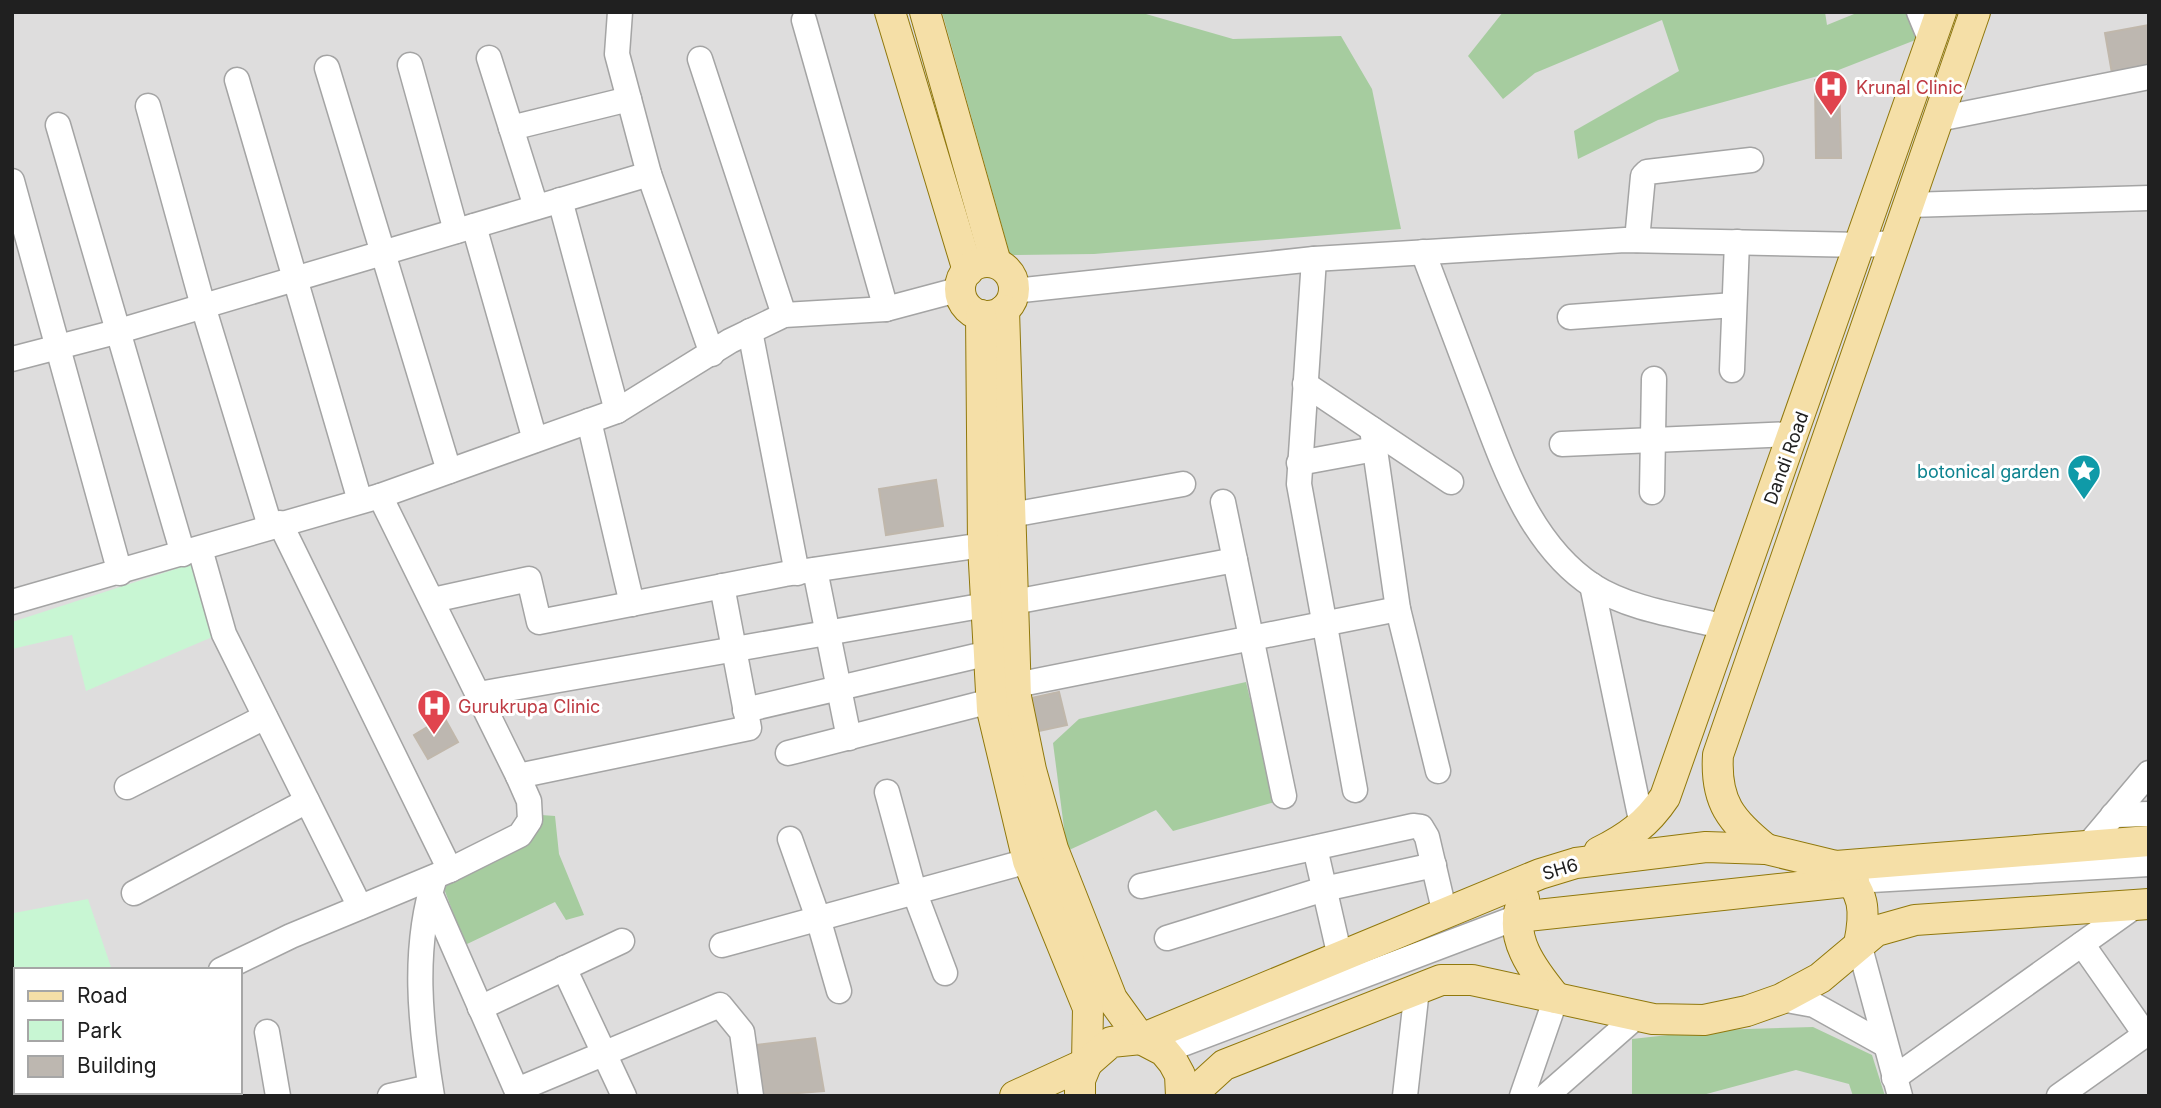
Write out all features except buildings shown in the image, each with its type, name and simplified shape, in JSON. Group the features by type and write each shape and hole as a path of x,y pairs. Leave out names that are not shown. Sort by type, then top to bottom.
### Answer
{"main road":[{"path":"890,12 964,280 966,305 1000,305"},
{"path":"925,12 996,263 1010,274 1000,305 983,545 1000,603 1031,770 1053,849 1112,999 1180,1075 1181,1096"},
{"name":"Dandi Road","path":"1576,863 1627,838 1642,825 1665,797 1862,245 1941,12"},
{"name":"Dandi Road","path":"1766,849 1740,828 1724,803 1717,781 1718,755 1975,12"},
{"path":"964,280 979,263 996,263"},
{"path":"1000,305 1011,515 1000,603 989,653 991,701 1028,861 1088,1008 1082,1079 1049,1096"},
{"name":"SH6","path":"1015,1096 1082,1079 1111,1042 1153,1045 1340,957 1540,874 1576,863 1671,849 1766,849 1845,873 2089,844 2149,841"},
{"path":"1518,917 1845,873 1863,900 1868,938"},
{"path":"1540,874 1522,902 1518,917 1521,940 1530,967 1556,998"},
{"path":"1190,1096 1224,1065 1441,980 1472,980 1638,1015 1704,1020 1747,1011 1781,999 1820,978 1868,938 1915,920 2143,904"}],"street":[{"path":"620,12 617,54 649,174 712,354"},
{"path":"1919,12 1931,41"},
{"path":"804,20 886,309"},
{"path":"489,58 511,128 548,204 617,411"},
{"path":"701,59 783,315"},
{"path":"410,65 535,440"},
{"path":"327,68 449,471"},
{"path":"1938,119 2149,77"},
{"path":"225,968 360,907 439,881 520,835 530,820 529,801 518,776 433,600 370,499 297,278 237,80"},
{"path":"511,128 629,99"},
{"path":"148,106 203,306 275,525 439,881 480,1008 518,1093 605,1052 720,1004 742,1031 746,1093"},
{"path":"58,125 116,332 191,551 224,634 360,907"},
{"path":"1637,240 1643,176 1647,172 1751,160"},
{"path":"12,359 116,332 649,174"},
{"path":"12,181 16,212 58,348 120,573"},
{"path":"1908,205 2149,198"},
{"path":"1000,305 1314,259 1637,240 1862,245 1895,243"},
{"path":"1732,370 1737,242"},
{"path":"1423,252 1520,498 1541,533 1567,564 1592,585 1620,600 1726,627"},
{"path":"1314,259 1299,484 1355,790"},
{"path":"13,600 120,573 370,499 617,411 750,331 783,315 886,309 964,280"},
{"path":"1570,317 1734,305"},
{"path":"750,331 806,572 827,635 849,738"},
{"path":"1653,492 1654,379"},
{"path":"1305,384 1373,439 1451,482"},
{"path":"589,421 632,604"},
{"path":"1562,444 1794,434"},
{"path":"1299,463 1373,439"},
{"path":"1373,439 1398,609 1438,771"},
{"path":"1011,515 1183,484"},
{"path":"1223,502 1284,796"},
{"path":"433,600 529,579 539,622 722,586 983,545"},
{"path":"479,694 827,635 1235,560"},
{"path":"1592,585 1642,825"},
{"path":"518,776 749,728 722,586"},
{"path":"1016,685 1398,609"},
{"path":"746,710 989,653"},
{"path":"788,753 991,701"},
{"path":"127,787 265,717"},
{"path":"2089,844 2149,773"},
{"path":"887,792 914,891 945,973"},
{"path":"134,893 307,801"},
{"path":"2113,815 2149,814"},
{"path":"1141,886 1413,826 1424,832 1445,914"},
{"path":"790,839 818,918 839,991"},
{"path":"1315,848 1340,957"},
{"path":"722,945 1028,861"},
{"path":"1845,873 2149,864"},
{"path":"1167,938 1324,889 1434,865"},
{"path":"390,1096 431,1092 419,1001 424,923 439,881"},
{"path":"1868,938 1884,1044 1897,1087 2082,944 2143,904"},
{"path":"1153,1045 1518,917"},
{"path":"480,1008 622,941"},
{"path":"2059,1096 2147,1033 2082,944"},
{"path":"564,968 624,1096"},
{"path":"1405,1096 1417,989"},
{"path":"1522,1096 1556,998"},
{"path":"1781,999 1814,1005 1884,1044"},
{"path":"1546,1096 1638,1015"},
{"path":"267,1032 278,1096"}],"shaded area":[{"path":"12,12 2149,12 2149,1096 12,1096"}],"green space":[{"path":"942,12 1139,12 1233,39 1341,36 1372,89 1401,229 1094,254 1010,255"},
{"path":"1503,12 1825,12 1827,25 1859,12 1907,12 1918,39 1836,71 1658,120 1578,159 1574,131 1679,71 1662,20 1535,73 1503,99 1468,56"},
{"path":"194,563 217,635 86,691 72,635 12,649 12,622"},
{"path":"1246,682 1275,802 1173,831 1156,810 1067,851 1053,743 1079,719"},
{"path":"541,815 555,816 559,854 584,915 566,920 555,902 465,945 443,886 526,846"},
{"path":"88,899 111,968 14,968 12,1059 12,907 14,913"},
{"path":"1813,1027 1872,1055 1885,1096 1853,1096 1849,1084 1796,1070 1699,1096 1632,1096 1632,1039 1714,1030"}],"place":[{"name":"Krunal Clinic","path":"1831,117"},
{"name":"botonical garden","path":"2084,501"},
{"name":"Gurukrupa Clinic","path":"434,736"}]}
